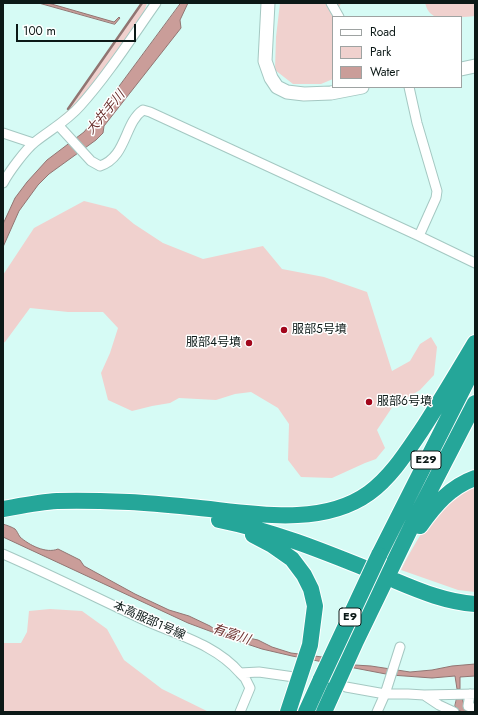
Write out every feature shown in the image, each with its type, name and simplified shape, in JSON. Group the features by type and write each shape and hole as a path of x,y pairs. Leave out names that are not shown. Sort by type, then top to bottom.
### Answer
{"highway":[{"path":"3,509 56,504 128,502 189,506 231,512 277,515 308,515 333,510 351,504 369,494 381,484 408,449 475,343"},
{"name":"E29","path":"388,569 475,365"},
{"name":"E29","path":"388,569 475,403"},
{"path":"377,597 414,535 430,513 445,496 458,486 475,478"},
{"path":"3,514 56,504 129,506 187,513 269,532 388,569 440,598 462,603 475,604"},
{"path":"231,512 317,540 433,588 467,596 475,596"},
{"path":"187,513 251,534 272,545 292,559 304,575 311,589 315,606 313,633 298,675 288,712"},
{"name":"E9","path":"324,712 342,684 356,641 377,597 388,569"},
{"name":"E9","path":"306,712 321,679 388,569"}],"street":[{"path":"3,183 12,168 33,143 62,129 95,88 156,3"},
{"path":"268,3 266,61 271,78 277,86 287,92 304,94 331,93 357,88"},
{"path":"331,3 338,16"},
{"path":"462,69 475,66"},
{"path":"408,88 437,191 436,198 419,236"},
{"path":"62,129 92,161 100,166 108,163 123,145 138,114 143,110 157,115 475,263"},
{"path":"3,133 33,143"},
{"name":"本高服部1号線","path":"3,554 145,620 207,646 224,658 245,678 250,688 240,712"},
{"path":"377,712 385,694 400,647"},
{"path":"240,672 298,675"},
{"path":"342,684 385,694 472,697 468,706 475,709"},
{"path":"424,695 439,705 454,712"}],"green space":[{"path":"143,3 147,3 141,21 78,106 33,140 68,110"},
{"path":"280,3 341,3 335,16 332,16 332,79 321,84 293,84 275,70 276,37"},
{"path":"425,3 475,3 475,16 462,17 462,16 434,16 427,9"},
{"path":"84,201 116,209 134,224 163,243 203,259 263,246 282,269 324,277 367,292 392,371 410,361 420,344 431,337 437,347 434,375 420,390 393,406 377,430 385,448 376,459 332,478 301,477 288,460 289,424 278,408 251,392 235,394 216,400 179,398 170,403 132,411 108,400 101,373 110,353 118,328 103,312 68,312 30,308 3,343 3,275 34,228"},
{"path":"475,484 475,592 458,590 401,570 417,541 438,510 453,496"},
{"path":"50,609 82,611 107,629 124,660 162,689 209,712 3,712 3,643 21,643 27,632 29,611"}],"water":[{"path":"39,3 48,3 114,22 119,17 120,18 115,24"},
{"name":"大井手川","path":"181,3 188,3 180,20 181,28 104,126 103,133 96,140 49,174 38,185 19,211 3,247 3,224 15,198 47,160 84,132"},
{"name":"有富川","path":"3,524 15,529 20,537 33,546 43,550 58,549 80,560 84,566 135,594 169,610 189,616 217,631 258,640 272,647 291,653 330,658 355,665 410,672 475,664 475,676 460,677 460,689 457,689 455,676 432,678 391,675 262,649 188,623 3,537"},
{"path":"457,698 462,698 465,708 475,712 464,712 457,709 455,706"}],"waterway":[{"path":"68,109 142,3"}],"place":[{"name":"服部5号墳","path":"284,330"},
{"name":"服部4号墳","path":"249,343"},
{"name":"服部6号墳","path":"369,402"}]}
